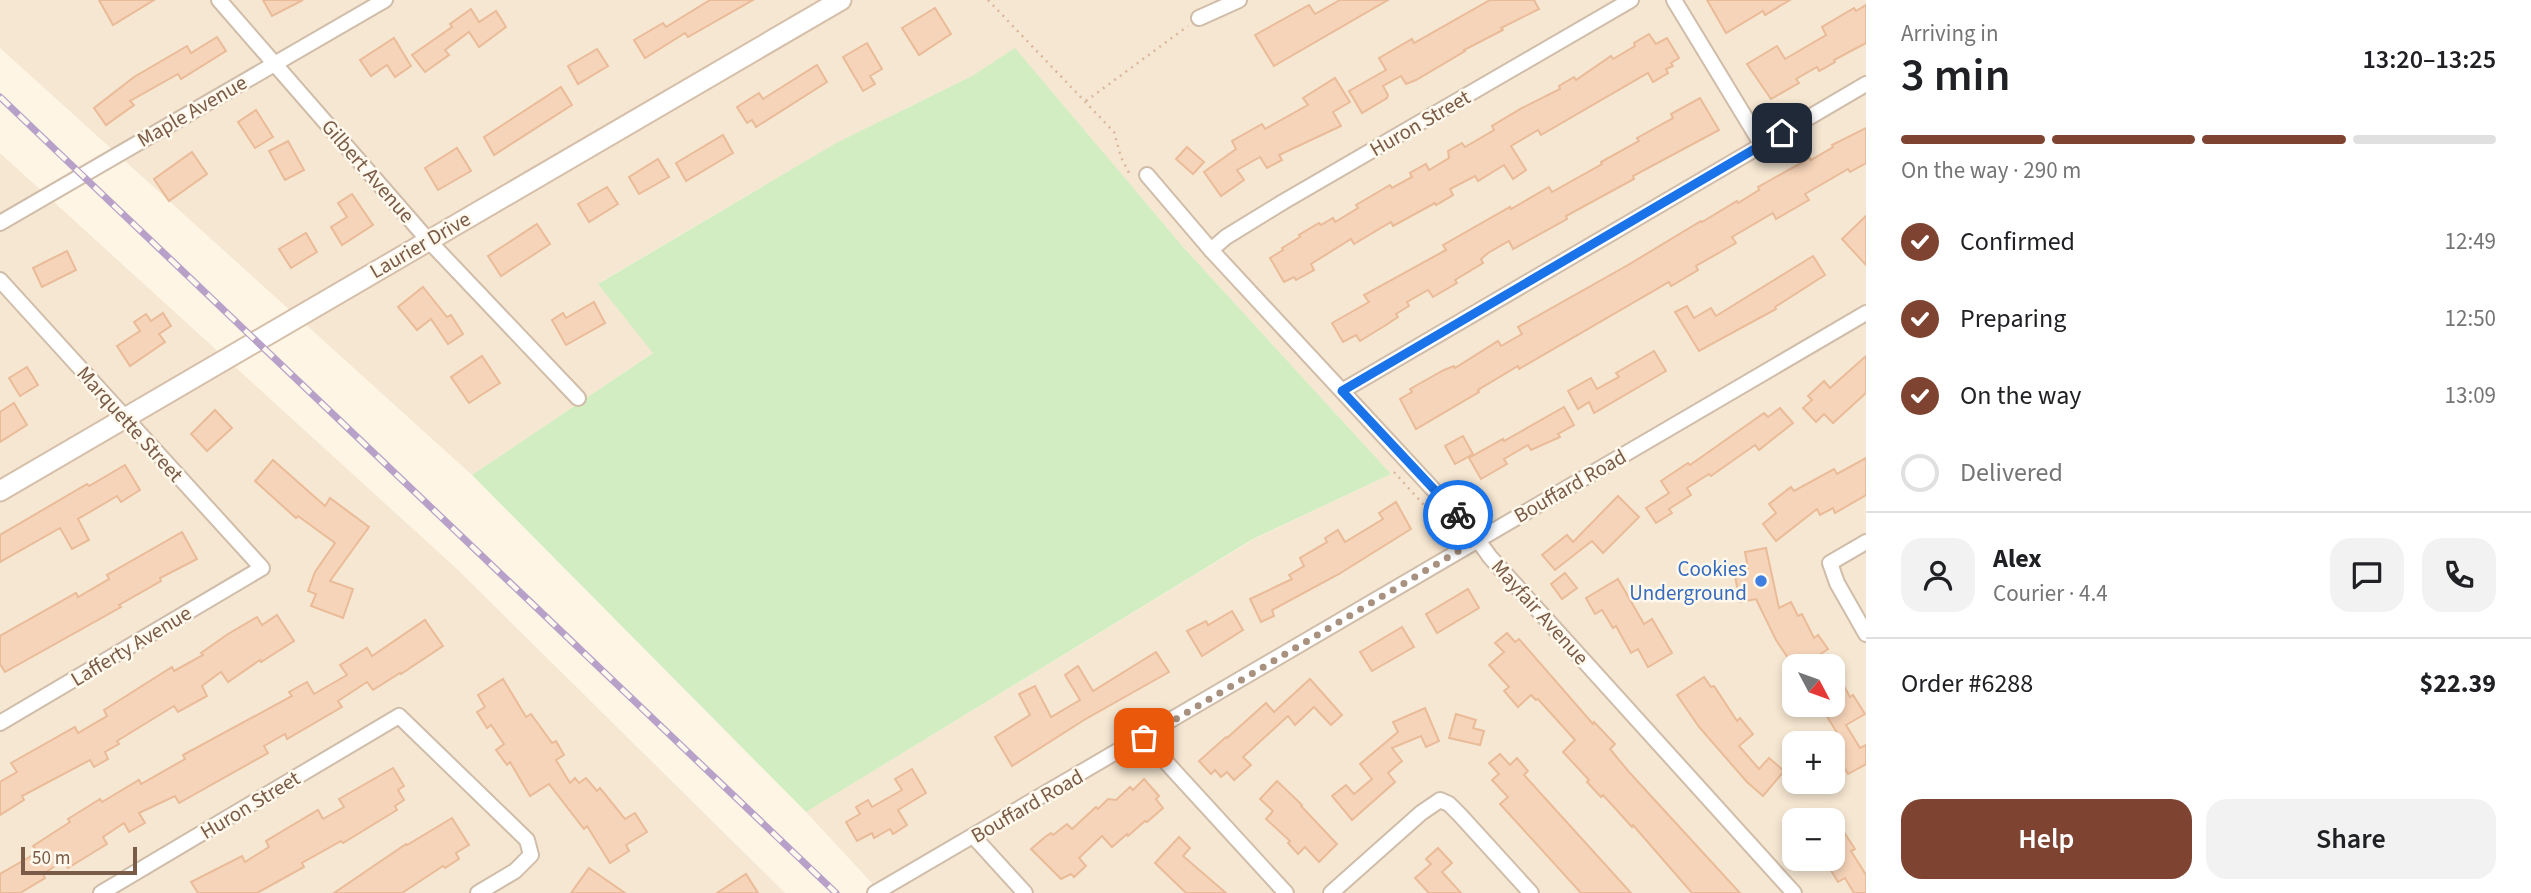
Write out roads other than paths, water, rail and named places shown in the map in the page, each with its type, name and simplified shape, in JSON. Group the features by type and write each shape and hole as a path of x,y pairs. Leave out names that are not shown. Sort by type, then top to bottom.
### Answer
{"street":[{"name":"Gilbert Avenue","path":"219,0 428,240 578,398"},
{"name":"Maple Avenue","path":"0,223 385,0"},
{"name":"Laurier Drive","path":"0,491 841,0"},
{"path":"1199,18 1239,0"},
{"name":"Huron Street","path":"1211,250 1226,237 1283,202 1631,0"},
{"path":"1674,0 1762,145"},
{"path":"1342,391 1866,83"},
{"name":"Mayfair Avenue","path":"1147,175 1211,250 1470,529 1490,557 1794,893"},
{"name":"Marquette Street","path":"0,280 262,568"},
{"name":"Bouffard Road","path":"875,893 1144,738 1866,313"},
{"path":"1866,542 1830,563 1837,583 1866,634"},
{"name":"Lafferty Avenue","path":"0,723 262,568"},
{"name":"Huron Street","path":"101,893 399,716 527,840 531,855 515,871 478,893"},
{"path":"1144,738 1286,893"},
{"path":"1331,893 1421,813 1440,800 1449,804 1460,815 1531,893"},
{"path":"974,837 1025,893"}],"railway":[{"path":"0,97 836,893"}],"place":[{"name":"Cookies Underground","path":"1761,581"}]}
